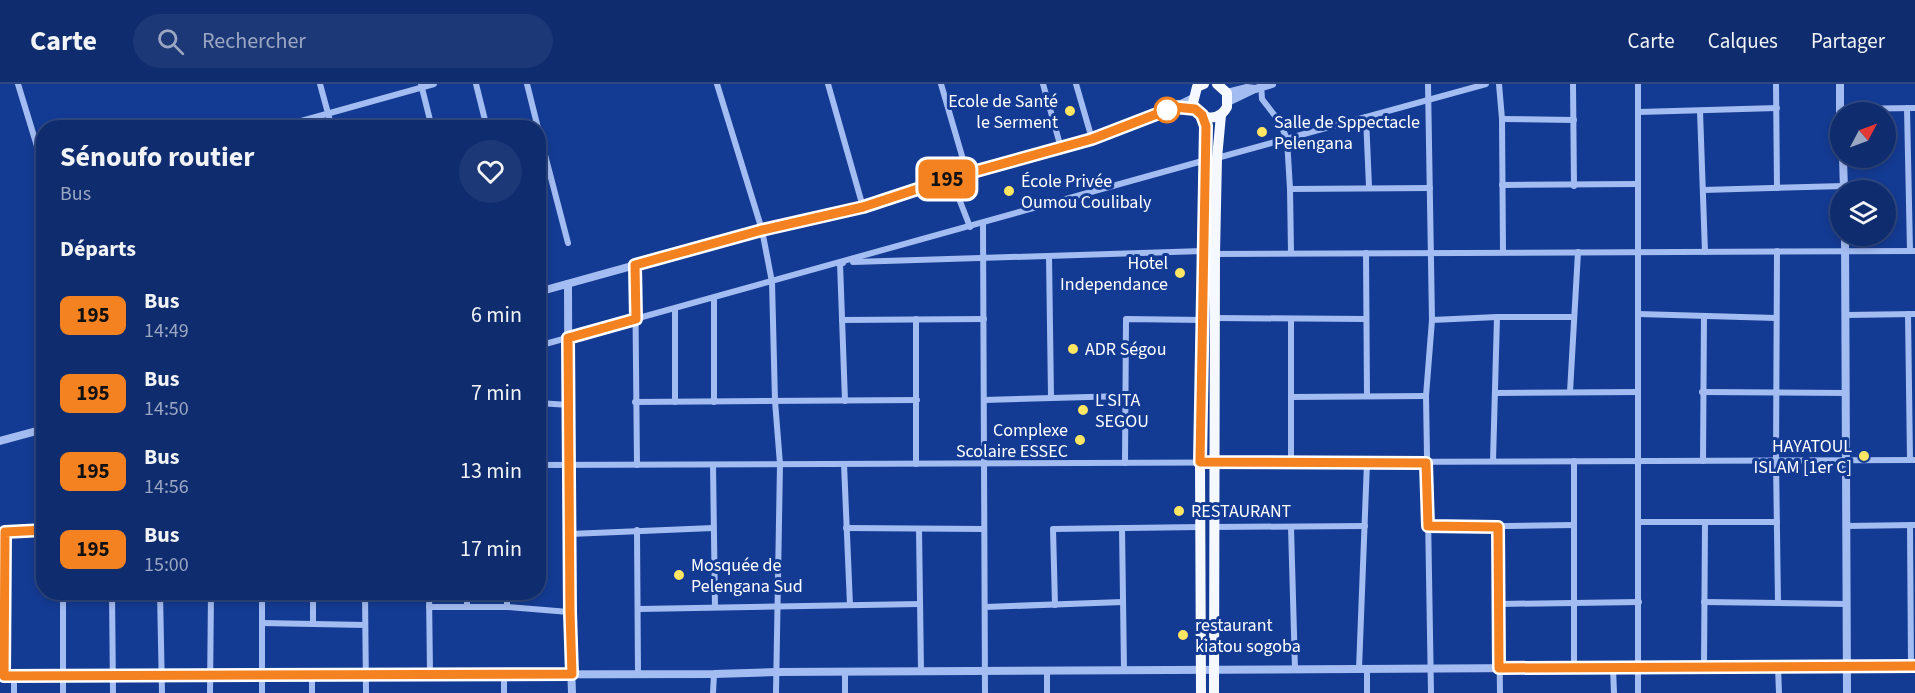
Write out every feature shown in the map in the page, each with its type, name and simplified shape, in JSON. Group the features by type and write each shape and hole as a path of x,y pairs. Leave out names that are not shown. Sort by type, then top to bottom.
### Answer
{"highway":[{"path":"1201,693 1200,462 1204,320 1203,252 1211,159 1221,115 1227,107 1228,97 1223,88 1216,84"},
{"path":"1198,88 1198,112 1206,126 1211,159 1215,254 1214,693"},
{"path":"1198,112 1208,118 1221,115"}],"street":[{"path":"18,84 36,143"},
{"path":"320,84 330,120"},
{"path":"304,120 434,84"},
{"path":"476,84 484,120"},
{"path":"527,84 536,120"},
{"path":"717,84 762,230 772,282 775,401 780,464 776,693"},
{"path":"828,84 863,207"},
{"path":"941,84 967,173"},
{"path":"1043,84 1061,148"},
{"path":"1076,84 1092,139"},
{"path":"1228,97 1272,84"},
{"path":"1428,84 1432,320 1426,396 1426,463 1431,693"},
{"path":"546,344 1485,84"},
{"path":"1499,84 1502,119 1503,252"},
{"path":"1573,84 1574,186"},
{"path":"1638,84 1638,693"},
{"path":"1776,84 1778,188"},
{"path":"1840,84 1840,102"},
{"path":"422,86 430,120"},
{"path":"1259,87 1262,99 1279,122 1287,139 1291,253"},
{"path":"546,290 762,230 863,207 967,173 1092,139 1175,107 1198,88"},
{"path":"1175,107 1198,112"},
{"path":"1639,112 1777,108"},
{"path":"1215,254 1912,251 1912,187 1907,108"},
{"path":"1896,109 1915,108"},
{"path":"1700,111 1705,252"},
{"path":"1366,117 1369,187"},
{"path":"1502,119 1574,120"},
{"path":"546,159 568,243"},
{"path":"951,178 970,227"},
{"path":"1502,185 1637,184"},
{"path":"1290,189 1430,188"},
{"path":"1703,190 1830,188"},
{"path":"983,223 985,693"},
{"path":"1845,246 1847,693"},
{"path":"1777,251 1778,603"},
{"path":"840,263 1203,252"},
{"path":"1570,392 1578,252"},
{"path":"1366,253 1367,396"},
{"path":"1049,256 1051,397"},
{"path":"840,263 845,401"},
{"path":"635,265 637,465"},
{"path":"568,284 572,693"},
{"path":"714,298 714,402"},
{"path":"675,309 675,402"},
{"path":"1638,314 1776,318"},
{"path":"546,465 1912,460 1911,314 1846,315"},
{"path":"1703,460 1704,316"},
{"path":"1493,461 1497,317"},
{"path":"1432,320 1574,317"},
{"path":"1215,318 1365,319"},
{"path":"916,319 916,464"},
{"path":"842,320 984,319"},
{"path":"1291,319 1291,462"},
{"path":"1125,463 1126,320 1204,320"},
{"path":"1496,393 1638,392"},
{"path":"1702,392 1846,393"},
{"path":"984,400 1125,396"},
{"path":"1291,397 1426,396"},
{"path":"635,402 917,400"},
{"path":"546,404 569,405"},
{"path":"0,441 36,431"},
{"path":"1574,461 1574,668"},
{"path":"1367,462 1363,669 1367,693"},
{"path":"844,464 850,605"},
{"path":"713,465 716,607"},
{"path":"1638,522 1777,522"},
{"path":"1704,667 1705,522"},
{"path":"1428,526 1574,525"},
{"path":"6,676 1913,666 1912,525 1846,526"},
{"path":"1214,527 1365,526"},
{"path":"1055,605 1053,529 1200,527"},
{"path":"1291,527 1295,669"},
{"path":"1498,527 1500,693"},
{"path":"570,534 713,528"},
{"path":"846,528 984,529"},
{"path":"1122,528 1124,670"},
{"path":"919,529 921,671"},
{"path":"14,693 6,676 2,532 36,530"},
{"path":"637,530 638,673"},
{"path":"63,600 63,693"},
{"path":"112,600 113,693"},
{"path":"160,600 162,693"},
{"path":"210,693 211,600"},
{"path":"262,600 262,693"},
{"path":"313,600 313,624"},
{"path":"365,600 366,693"},
{"path":"429,600 430,674"},
{"path":"467,600 467,607"},
{"path":"507,600 507,607"},
{"path":"1499,604 1639,602"},
{"path":"1704,602 1847,604"},
{"path":"985,608 1123,603"},
{"path":"639,609 920,604"},
{"path":"429,607 507,607 570,612"},
{"path":"262,623 365,625"},
{"path":"1778,667 1779,693"},
{"path":"1613,668 1614,693"},
{"path":"1047,670 1047,693"},
{"path":"845,672 845,693"},
{"path":"504,673 504,693"},
{"path":"312,674 312,693"},
{"path":"713,693 714,674"}],"bus line":[{"name":"195","path":"36,530 5,532 4,676 572,674 568,338 636,319 635,265 762,230 863,207 951,178 1092,139 1175,107 1195,109 1202,115 1206,126 1200,462 1426,463 1428,526 1498,527 1499,668 1915,666"}],"place":[{"name":"Ecole de Santé le Serment","path":"1070,111"},
{"name":"Salle de Sppectacle Pelengana","path":"1262,132"},
{"name":"École Privée Oumou Coulibaly","path":"1009,191"},
{"name":"Hotel Independance","path":"1180,273"},
{"name":"ADR Ségou","path":"1073,349"},
{"name":"L SITA SEGOU","path":"1083,410"},
{"name":"Complexe Scolaire ESSEC","path":"1080,440"},
{"name":"HAYATOUL ISLAM [1er C]","path":"1864,456"},
{"name":"RESTAURANT","path":"1179,511"},
{"name":"Mosquée de Pelengana Sud","path":"679,575"},
{"name":"restaurant kiatou sogoba","path":"1183,635"}]}
